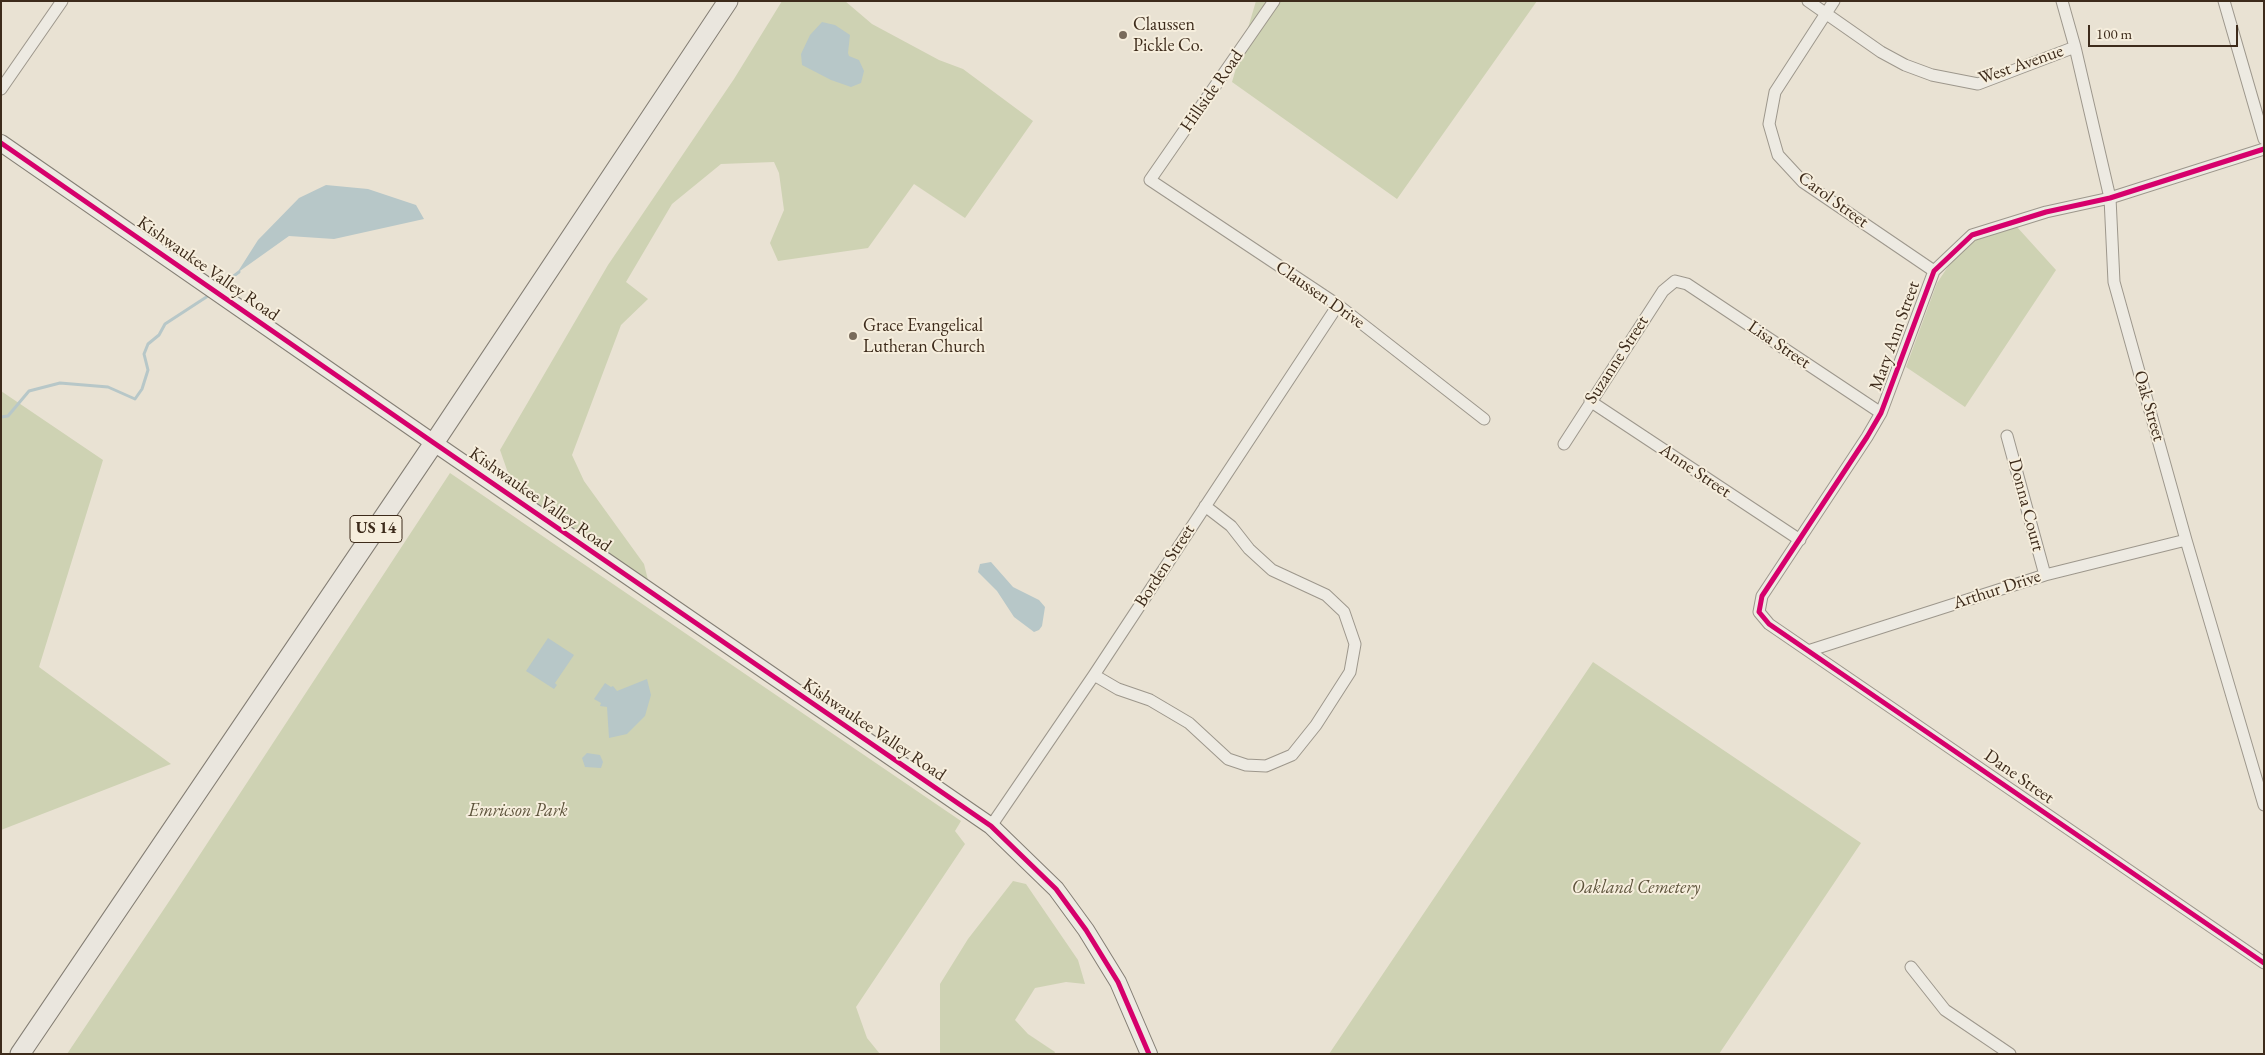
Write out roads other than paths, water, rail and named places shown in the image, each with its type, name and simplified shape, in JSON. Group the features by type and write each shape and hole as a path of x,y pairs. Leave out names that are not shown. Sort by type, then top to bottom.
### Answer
{"main road":[{"name":"US 14","path":"20,1054 434,443 728,1"}],"street":[{"path":"1,89 62,1"},
{"name":"Hillside Road","path":"1150,180 1274,1"},
{"name":"West Avenue","path":"1808,1 1881,52 1905,65 1932,75 1978,84 2075,47"},
{"name":"Carol Street","path":"1834,1 1775,92 1768,124 1778,154 1803,182 1934,271"},
{"name":"Oak Street","path":"2062,1 2075,47 2110,198 2114,282 2186,540 2264,805"},
{"path":"2224,1 2264,139"},
{"name":"Kishwaukee Valley Road","path":"1,143 991,826 1056,889 1086,930 1118,982 1149,1054"},
{"name":"Mary Ann Street","path":"1759,612 1762,596 1881,413 1934,271 1972,235 2046,212 2110,198 2264,149"},
{"name":"Claussen Drive","path":"1150,180 1338,305 1484,419"},
{"name":"Lisa Street","path":"1675,281 1687,284 1881,413"},
{"name":"Suzanne Street","path":"1564,444 1590,401 1663,291 1675,281"},
{"name":"Borden Street","path":"991,826 1094,675 1338,305"},
{"name":"Anne Street","path":"1590,401 1800,540"},
{"name":"Donna Court","path":"2007,436 2044,575"},
{"path":"1094,675 1118,689 1150,700 1189,723 1228,759 1246,765 1266,766 1292,755 1316,725 1350,672 1355,644 1344,612 1326,595 1272,570 1249,549 1231,526 1204,506"},
{"name":"Arthur Drive","path":"1811,650 2044,575 2186,540"},
{"name":"Dane Street","path":"1759,612 1769,624 1811,650 2264,963"},
{"path":"1911,967 1945,1010 2010,1054"}],"waterway":[{"path":"218,288 239,272"},
{"path":"1,417 8,416 29,391 60,383 108,387 135,399 142,389 148,370 144,354 148,344 159,335 165,324 211,294"}],"place":[{"name":"Claussen Pickle Co.","path":"1123,35"},
{"name":"Grace Evangelical Lutheran Church","path":"853,336"}],"park label":[{"name":"Emricson Park","path":"518,811"},
{"name":"Oakland Cemetery","path":"1636,888"}]}
